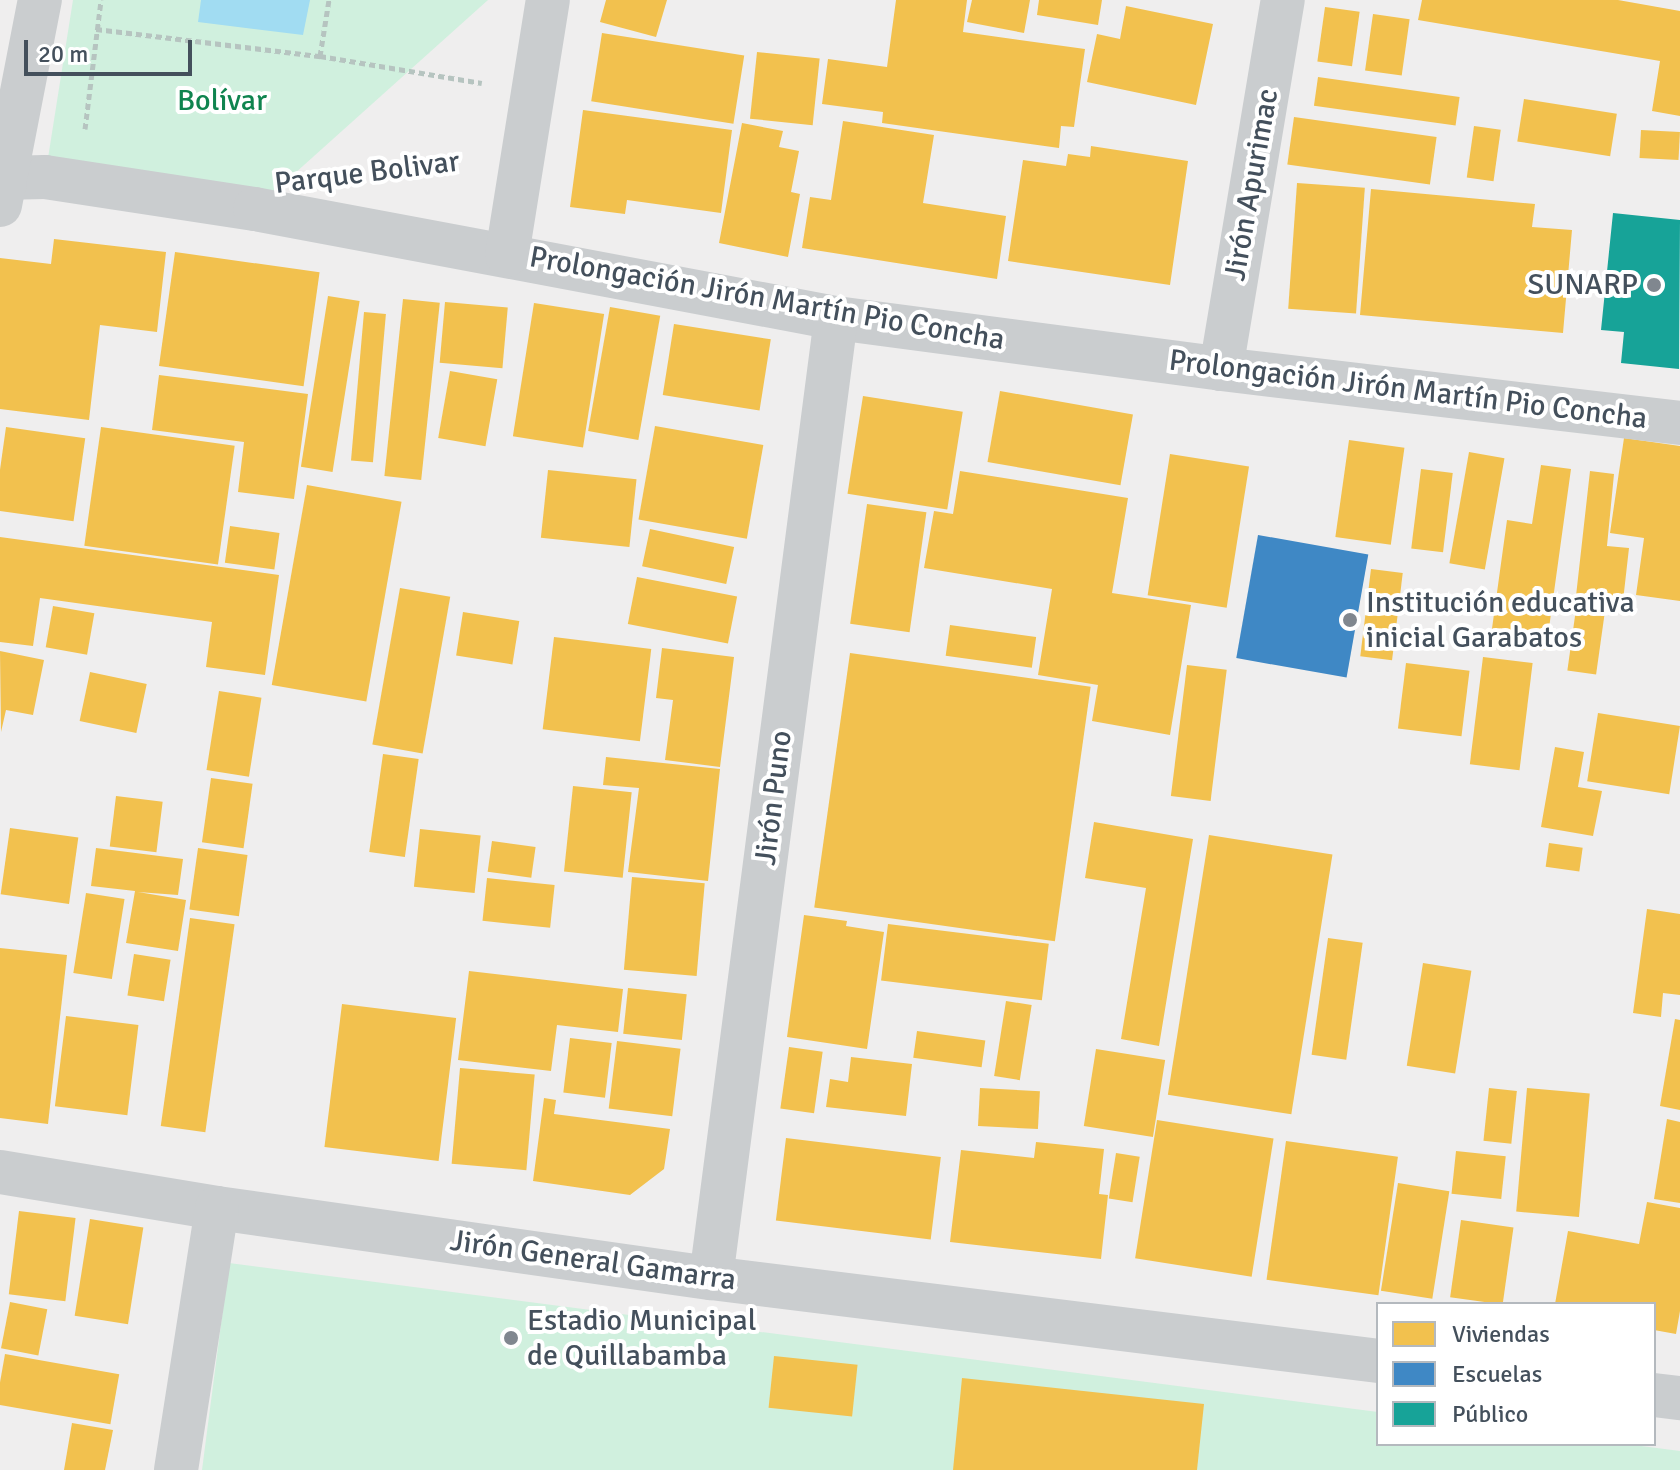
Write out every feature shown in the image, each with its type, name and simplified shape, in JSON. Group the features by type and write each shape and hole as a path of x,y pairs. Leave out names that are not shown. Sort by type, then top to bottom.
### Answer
{"street":[{"path":"1,187 40,0"},
{"path":"507,255 548,0"},
{"name":"Jirón Apurimac","path":"1221,369 1283,0"},
{"name":"Prolongación Jirón Martín Pio Concha","path":"1,187 45,177 240,206 836,318 1221,369 1680,423"},
{"name":"Jirón Puno","path":"711,1278 836,318"},
{"name":"Jirón General Gamarra","path":"0,1172 217,1208 711,1278 1376,1361"},
{"path":"176,1470 217,1208"},
{"path":"1656,1395 1680,1398"}],"path":[{"path":"98,135 84,129 101,0"},
{"path":"320,56 329,0"},
{"path":"96,29 320,56 491,85"}],"green space":[{"name":"Bolívar","path":"73,0 488,0 255,209 45,177"},
{"name":"Estadio Municipal de Quillabamba","path":"229,1263 1376,1412 1376,1446 1641,1446 1680,1451 1680,1470 202,1470"}],"water":[{"path":"201,0 310,0 303,35 198,22"}],"building: Viviendas":[{"path":"606,0 667,0 656,37 600,22"},
{"path":"896,0 967,0 963,32 1085,49 1074,127 1061,126 1059,148 882,123 883,112 822,104 828,59 887,67"},
{"path":"972,0 1030,0 1024,33 967,22"},
{"path":"1039,0 1102,0 1098,25 1037,15"},
{"path":"1422,0 1618,0 1680,11 1680,116 1652,111 1660,61 1418,20"},
{"path":"1126,6 1213,24 1196,105 1087,82 1097,34 1120,39"},
{"path":"1325,7 1360,12 1352,66 1317,61"},
{"path":"1373,14 1410,19 1402,76 1365,70"},
{"path":"602,33 744,56 733,124 591,101"},
{"path":"757,52 820,59 813,125 750,119"},
{"path":"1318,77 1460,97 1456,126 1314,106"},
{"path":"1524,99 1617,114 1610,156 1517,141"},
{"path":"583,110 732,130 721,213 627,200 625,214 570,207"},
{"path":"1294,117 1437,137 1430,185 1287,165"},
{"path":"843,121 934,135 923,203 1006,216 997,279 802,248 810,197 831,200"},
{"path":"742,123 783,131 779,147 799,151 791,192 800,194 788,257 719,243"},
{"path":"1474,126 1501,130 1494,181 1467,177"},
{"path":"1641,130 1680,132 1678,160 1640,158"},
{"path":"1091,146 1188,161 1170,285 1008,261 1023,160 1066,166 1068,154 1090,157"},
{"path":"1297,183 1365,188 1356,313 1288,309"},
{"path":"1371,189 1535,204 1532,227 1572,230 1563,333 1360,315"},
{"path":"54,239 166,252 157,332 100,325 89,420 0,409 0,258 51,264"},
{"path":"175,252 320,272 304,386 159,366"},
{"path":"328,296 360,301 333,472 301,467"},
{"path":"403,299 440,303 421,480 384,476"},
{"path":"445,302 508,307 502,368 440,363"},
{"path":"534,303 604,314 583,447 513,436"},
{"path":"610,307 660,316 638,440 588,431"},
{"path":"364,312 386,314 373,462 351,460"},
{"path":"674,324 771,339 760,410 663,395"},
{"path":"450,371 497,379 485,446 438,438"},
{"path":"159,375 308,394 294,499 238,492 244,442 152,430"},
{"path":"1000,391 1133,414 1120,485 987,462"},
{"path":"863,396 963,412 947,510 848,494"},
{"path":"655,426 763,445 747,539 639,520"},
{"path":"6,427 85,438 74,521 0,511 0,470"},
{"path":"101,427 235,446 218,565 84,546"},
{"path":"1624,438 1680,446 1680,601 1636,595 1644,538 1610,533"},
{"path":"1349,440 1404,448 1391,545 1335,537"},
{"path":"1469,452 1504,458 1485,570 1449,563"},
{"path":"1170,454 1249,467 1227,608 1148,595"},
{"path":"1541,465 1571,469 1546,650 1490,643 1507,520 1532,524"},
{"path":"1421,469 1453,473 1443,552 1411,548"},
{"path":"548,470 637,479 629,547 541,538"},
{"path":"960,471 1128,498 1112,593 1191,605 1170,735 1092,721 1098,685 1038,675 1052,589 924,568 934,511 953,514"},
{"path":"1590,471 1614,474 1607,546 1629,548 1623,601 1576,596"},
{"path":"307,485 402,502 366,702 272,685"},
{"path":"867,504 926,512 910,632 850,624"},
{"path":"230,526 280,533 274,570 225,563"},
{"path":"650,529 734,547 726,584 642,566"},
{"path":"0,537 279,575 265,675 206,667 212,622 40,598 33,646 0,642"},
{"path":"1371,569 1403,573 1392,660 1360,656"},
{"path":"637,577 737,596 728,644 628,624"},
{"path":"400,588 450,597 423,753 372,745"},
{"path":"53,606 94,613 87,655 46,647"},
{"path":"1576,609 1605,613 1596,674 1567,670"},
{"path":"463,612 519,621 512,664 456,655"},
{"path":"950,625 1036,637 1032,668 946,656"},
{"path":"554,637 651,649 640,741 543,729"},
{"path":"662,648 734,657 720,767 665,760 673,700 656,698"},
{"path":"0,651 44,660 33,715 6,710 1,732"},
{"path":"850,653 1091,687 1055,941 814,907"},
{"path":"1483,657 1533,663 1519,770 1470,764"},
{"path":"1406,663 1470,671 1461,736 1398,729"},
{"path":"1187,665 1227,670 1211,801 1171,796"},
{"path":"90,672 147,684 136,733 80,721"},
{"path":"219,691 261,698 249,777 206,770"},
{"path":"1598,713 1680,726 1669,794 1587,781"},
{"path":"1555,747 1584,752 1578,787 1602,791 1593,836 1541,827"},
{"path":"383,754 419,759 405,857 369,852"},
{"path":"606,757 720,769 708,881 628,872 639,788 603,785"},
{"path":"211,778 253,784 244,848 202,842"},
{"path":"573,786 632,792 623,878 564,872"},
{"path":"116,796 163,802 156,852 110,847"},
{"path":"1094,822 1193,839 1159,1046 1121,1039 1146,888 1085,878"},
{"path":"10,828 78,838 69,904 1,894"},
{"path":"420,829 481,835 475,893 414,887"},
{"path":"1209,835 1332,855 1291,1114 1168,1095"},
{"path":"492,841 536,847 531,878 488,872"},
{"path":"1549,843 1583,848 1579,871 1546,867"},
{"path":"96,848 183,859 178,895 138,892 186,900 178,951 126,943 135,891 91,886"},
{"path":"198,848 248,855 239,916 189,909"},
{"path":"632,877 705,883 697,976 624,970"},
{"path":"487,878 555,885 550,928 483,921"},
{"path":"86,893 125,899 112,979 73,973"},
{"path":"1647,909 1680,914 1680,995 1663,993 1661,1017 1633,1013"},
{"path":"804,915 847,921 846,926 884,932 867,1049 787,1037"},
{"path":"190,918 235,924 205,1132 161,1126"},
{"path":"888,924 1049,944 1042,1000 881,981"},
{"path":"1328,938 1363,943 1346,1060 1312,1055"},
{"path":"0,948 67,955 48,1124 0,1118"},
{"path":"134,954 171,960 164,1001 127,995"},
{"path":"1423,963 1471,971 1455,1073 1407,1066"},
{"path":"469,971 623,989 618,1032 557,1025 551,1071 458,1060"},
{"path":"628,988 687,994 682,1040 623,1034"},
{"path":"1006,1001 1032,1005 1020,1080 994,1076"},
{"path":"342,1004 456,1018 439,1161 324,1147"},
{"path":"66,1016 138,1025 127,1115 55,1106"},
{"path":"1675,1019 1680,1020 1680,1110 1660,1106"},
{"path":"917,1031 985,1041 982,1067 913,1058"},
{"path":"570,1038 612,1043 605,1098 563,1093"},
{"path":"617,1041 681,1049 672,1116 609,1108"},
{"path":"789,1047 823,1052 814,1113 780,1108"},
{"path":"1096,1049 1165,1060 1153,1137 1084,1126"},
{"path":"851,1057 912,1064 906,1116 826,1107 830,1079 848,1082"},
{"path":"460,1068 535,1075 526,1170 452,1164"},
{"path":"980,1088 1040,1091 1038,1129 978,1126"},
{"path":"1489,1088 1517,1091 1511,1144 1483,1141"},
{"path":"1527,1088 1590,1093 1579,1217 1516,1212"},
{"path":"544,1098 556,1100 554,1114 670,1129 664,1169 630,1195 533,1181"},
{"path":"1667,1119 1680,1122 1680,1203 1654,1199"},
{"path":"1157,1120 1274,1138 1252,1277 1135,1258"},
{"path":"786,1138 941,1157 931,1239 776,1220"},
{"path":"1286,1141 1398,1157 1378,1295 1267,1280"},
{"path":"1036,1142 1104,1149 1099,1194 1108,1195 1101,1259 950,1242 961,1150 1034,1158"},
{"path":"1456,1151 1506,1156 1501,1199 1452,1194"},
{"path":"1116,1153 1140,1157 1133,1202 1109,1198"},
{"path":"1398,1183 1449,1191 1432,1299 1381,1291"},
{"path":"1647,1202 1680,1208 1680,1311 1676,1334 1656,1330 1656,1302 1555,1302 1568,1231 1639,1244"},
{"path":"19,1211 76,1218 65,1301 9,1294"},
{"path":"90,1219 143,1227 128,1324 75,1316"},
{"path":"1461,1220 1513,1227 1503,1302 1450,1297"},
{"path":"10,1302 47,1309 38,1355 1,1348"},
{"path":"5,1354 119,1374 110,1424 0,1405"},
{"path":"774,1356 858,1365 852,1416 769,1408"},
{"path":"962,1378 1204,1404 1197,1470 953,1470"},
{"path":"72,1423 113,1430 105,1470 64,1470"}],"building: Escuelas":[{"path":"1258,535 1368,554 1347,678 1236,658"}],"building: Público":[{"path":"1613,213 1680,220 1679,369 1621,363 1624,332 1601,330"}],"place":[{"name":"SUNARP","path":"1654,285"},
{"name":"Institución educativa inicial Garabatos","path":"1350,620"},
{"name":"Estadio Municipal de Quillabamba","path":"511,1338"}]}
